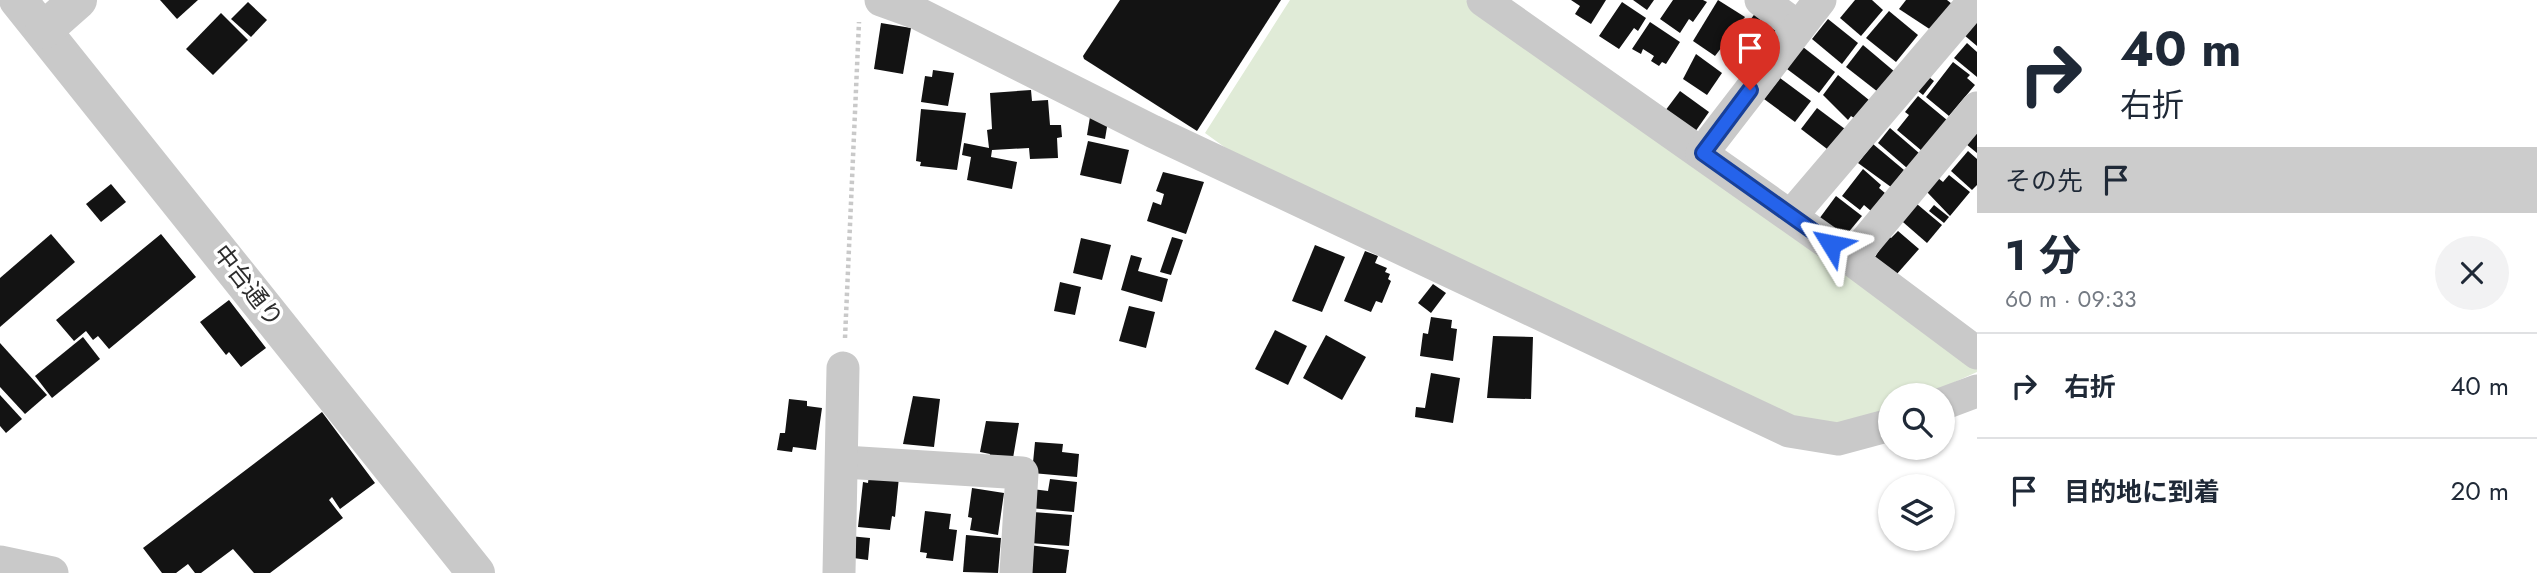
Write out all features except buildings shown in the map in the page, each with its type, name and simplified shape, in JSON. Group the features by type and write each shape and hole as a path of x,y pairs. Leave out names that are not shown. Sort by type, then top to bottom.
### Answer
{"street":[{"name":"中台通り","path":"18,0 476,573"},
{"path":"44,30 78,0"},
{"path":"1483,0 1703,153 1977,352"},
{"path":"1761,0 1798,27"},
{"path":"1703,153 1820,0"},
{"path":"1791,216 1975,0"},
{"path":"870,7 921,6 1152,131 1789,431 1838,439 1878,428"},
{"path":"1851,259 1977,108"},
{"path":"839,573 844,462 843,368"},
{"path":"1955,399 1977,391"},
{"path":"844,462 1022,473 1016,573"},
{"path":"0,562 52,573"}],"path":[{"path":"843,368 870,7"}],"green space":[{"path":"1290,0 1466,0 1977,369 1977,372 1953,383 1878,383 1878,415 1840,423 1794,418 1234,154 1205,133"}],"route":[{"path":"1750,90 1703,153 1831,244"}]}
